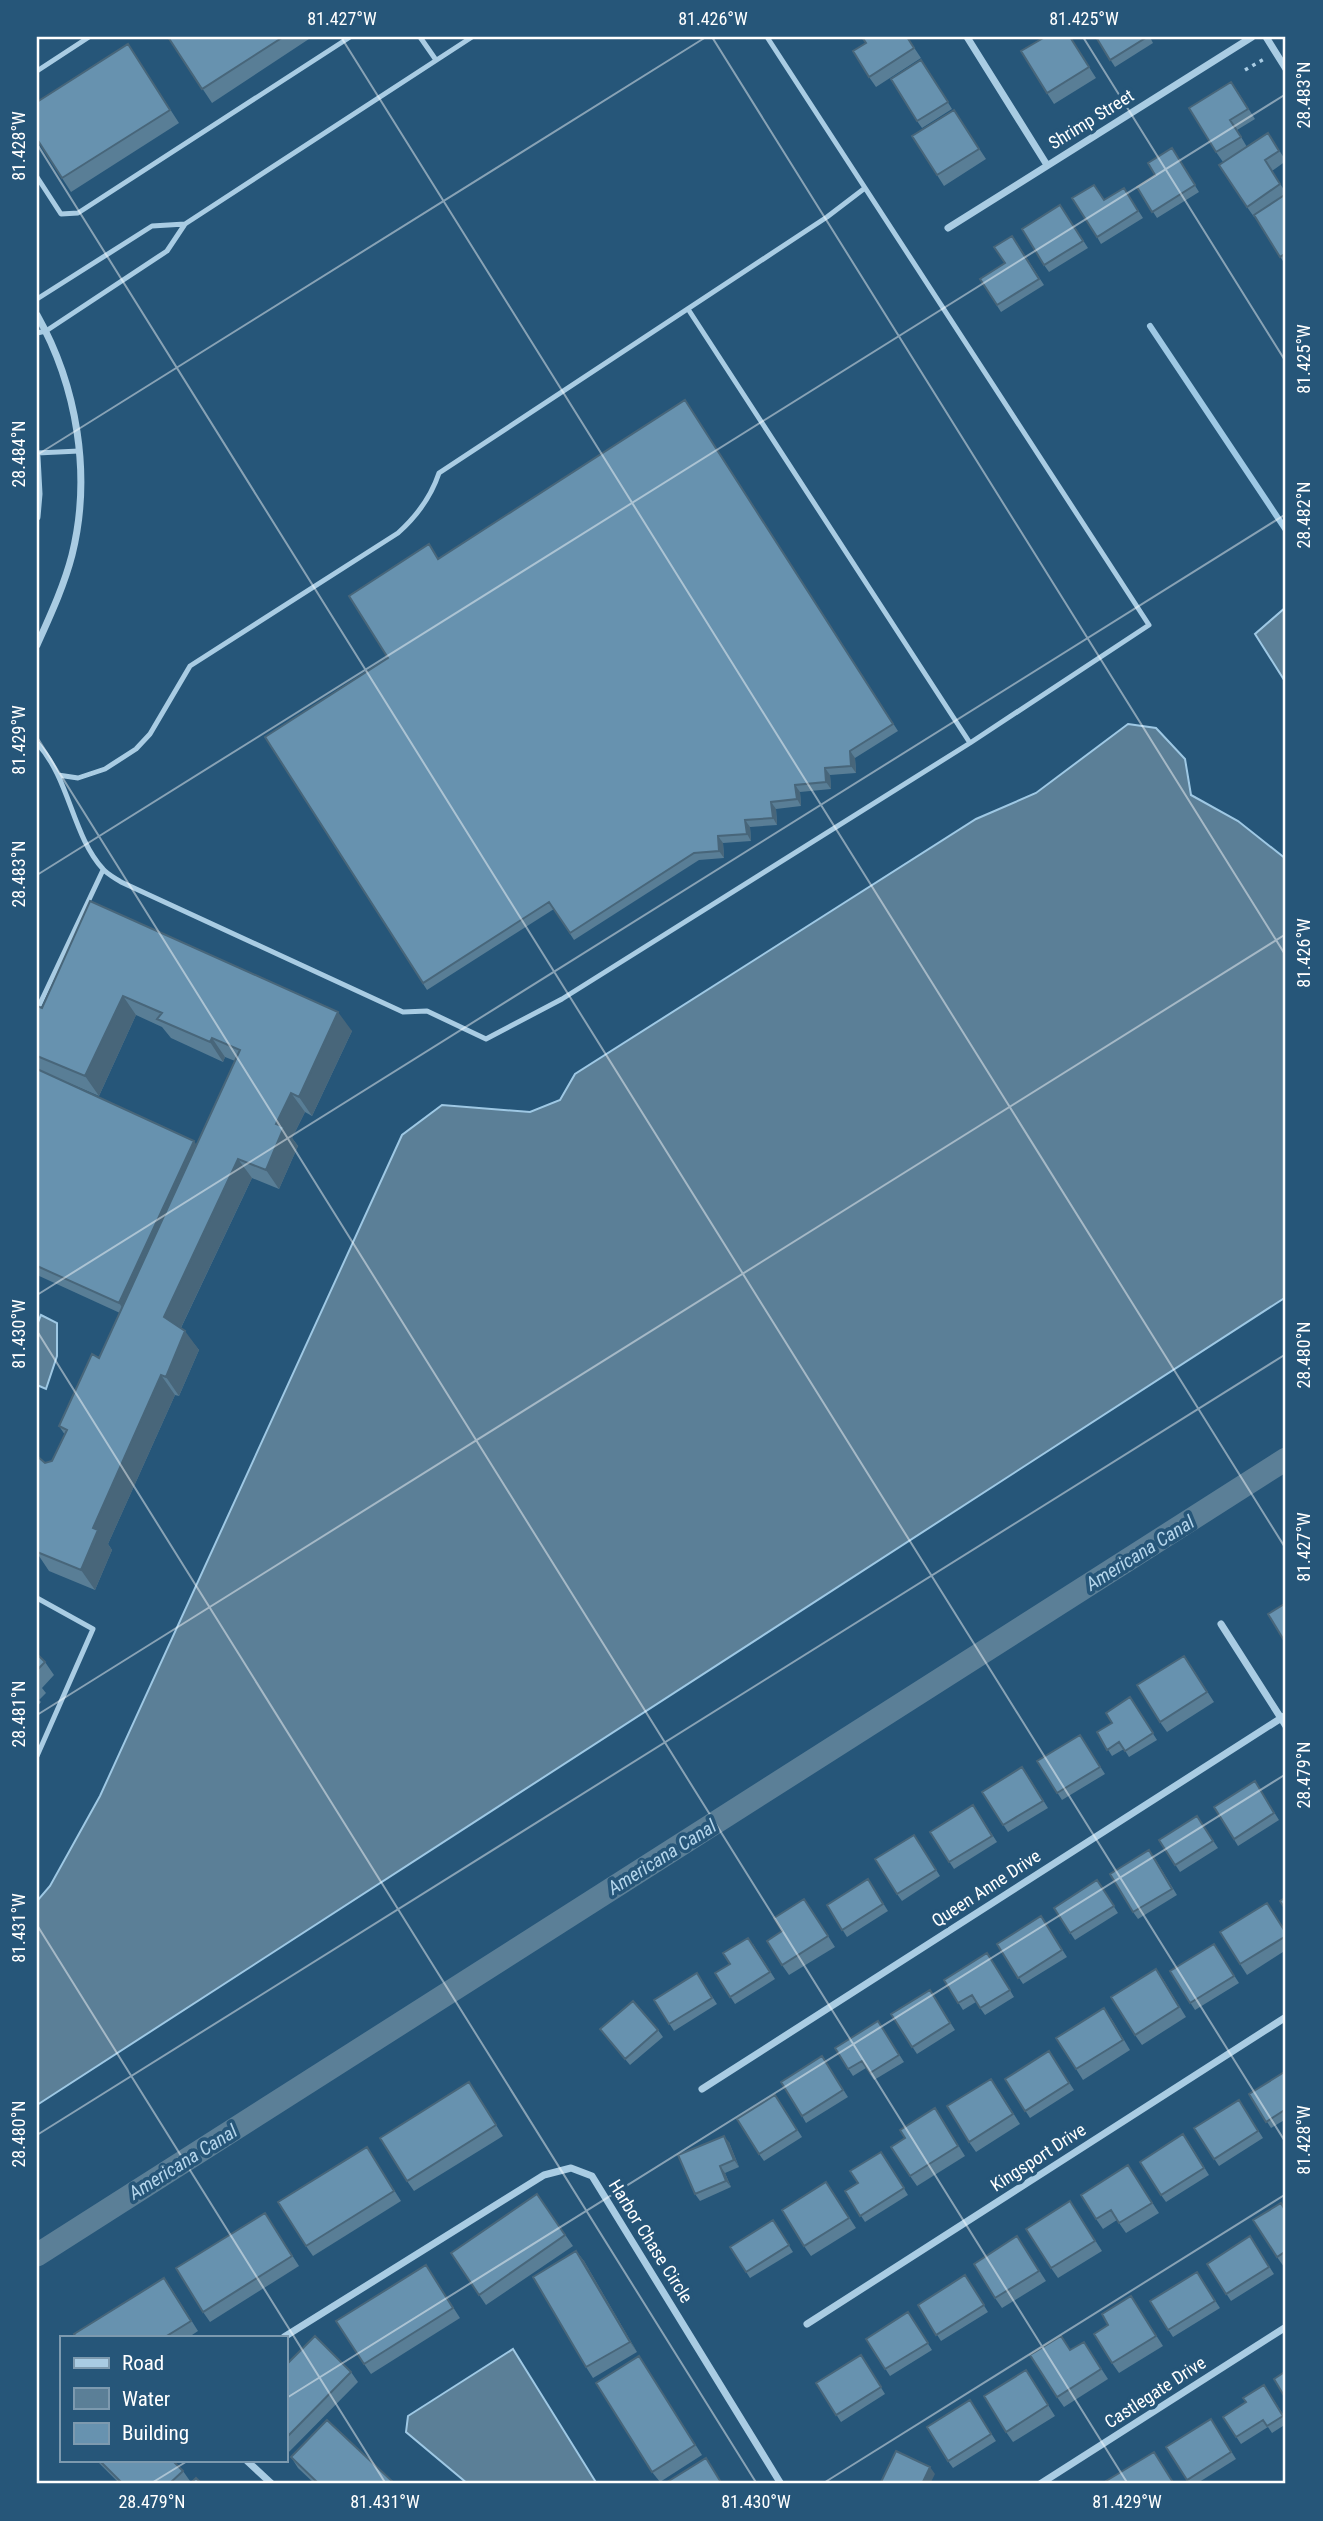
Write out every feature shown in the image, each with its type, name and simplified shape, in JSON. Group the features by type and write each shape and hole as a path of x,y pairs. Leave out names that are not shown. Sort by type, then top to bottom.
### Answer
{"street":[{"path":"967,37 1047,165"},
{"name":"Shrimp Street","path":"948,228 1252,37"},
{"path":"1266,37 1286,69"},
{"path":"37,315 61,368 72,403 81,484 72,554 61,589 37,645"},
{"path":"37,455 37,517"},
{"path":"1221,1624 1284,1716 1286,1726"},
{"name":"Queen Anne Drive","path":"702,2088 1284,1716"},
{"name":"Kingsport Drive","path":"807,2324 1286,2017"},
{"name":"Harbor Chase Circle","path":"286,2336 544,2175 571,2168 593,2176 781,2484"},
{"name":"Castlegate Drive","path":"1040,2484 1286,2326"},
{"path":"248,2462 272,2484"}],"lane":[{"path":"37,71 89,37"},
{"path":"37,177 61,214 78,214 350,37"},
{"path":"420,37 436,60"},
{"path":"37,332 46,331 167,251 185,224 472,37"},
{"path":"37,743 50,757 89,847 103,870 121,882 403,1012 427,1011 486,1039 562,999 970,743 1149,625 766,37"},
{"path":"58,775 78,778 105,769 136,749 150,734 190,666 398,533 412,520 433,491 439,473 827,217 865,188"},
{"path":"37,299 152,226 185,224"},
{"path":"688,309 970,743"},
{"path":"37,455 79,451"},
{"path":"37,1010 103,870"},
{"path":"37,1598 93,1629 37,1756"}],"water":[{"path":"1286,607 1286,683 1255,634"},
{"path":"1128,724 1156,728 1185,759 1191,795 1238,821 1286,859 1286,1297 37,2105 37,1901 50,1886 100,1796 402,1135 442,1105 530,1112 560,1100 575,1074 976,819 1036,793"},
{"path":"41,1315 57,1323 57,1356 46,1389 37,1385 37,1325"},
{"path":"513,2349 597,2484 468,2484 406,2432 408,2416"}],"building":[{"path":"168,37 283,37 202,89"},
{"path":"862,37 907,37 914,48 869,77 853,51 866,43"},
{"path":"1045,37 1070,37 1089,67 1047,93 1021,51"},
{"path":"1096,37 1147,37 1110,60"},
{"path":"128,44 170,110 62,178 37,139 37,102"},
{"path":"921,60 948,102 917,121 891,79"},
{"path":"1231,82 1248,109 1230,120 1241,137 1216,152 1189,108"},
{"path":"954,110 979,149 937,175 912,136"},
{"path":"1268,133 1279,151 1265,160 1280,184 1247,207 1219,165"},
{"path":"1172,148 1195,185 1152,212 1137,187 1155,175 1148,163"},
{"path":"1094,185 1104,200 1124,188 1138,211 1097,237 1072,198"},
{"path":"1286,194 1286,253 1280,257 1254,215"},
{"path":"1060,205 1083,241 1044,265 1022,229"},
{"path":"1012,236 1039,279 997,305 980,279 1005,263 994,247"},
{"path":"685,400 893,724 850,751 851,766 825,768 826,782 795,785 797,799 771,802 773,818 745,820 747,834 718,836 719,851 694,853 570,933 549,902 423,983 265,737 388,658 349,596 429,544 438,559"},
{"path":"90,901 338,1012 299,1097 291,1093 276,1124 284,1127 266,1170 238,1159 164,1317 185,1331 166,1377 161,1375 93,1528 98,1530 81,1570 37,1552 37,1456 45,1463 52,1461 67,1430 59,1426 92,1354 99,1358 240,1050 212,1038 210,1042 157,1019 162,1013 123,996 85,1076 37,1056 37,1006 42,1008"},
{"path":"37,1069 194,1141 119,1303 37,1266"},
{"path":"1286,1603 1286,1642 1285,1642 1268,1614"},
{"path":"37,1654 45,1662 37,1670"},
{"path":"1184,1656 1207,1692 1160,1722 1137,1685"},
{"path":"1130,1697 1153,1733 1125,1751 1119,1742 1107,1750 1097,1732 1112,1723 1106,1713"},
{"path":"1080,1735 1100,1767 1057,1793 1037,1761"},
{"path":"1022,1767 1043,1801 1003,1825 982,1792"},
{"path":"1255,1781 1274,1813 1234,1839 1214,1807"},
{"path":"973,1805 992,1836 949,1862 930,1832"},
{"path":"1197,1816 1213,1841 1175,1865 1159,1840"},
{"path":"914,1835 936,1870 897,1894 875,1859"},
{"path":"1149,1850 1172,1889 1133,1912 1110,1874"},
{"path":"868,1879 883,1904 842,1930 827,1905"},
{"path":"1097,1880 1114,1906 1070,1933 1054,1908"},
{"path":"1286,1897 1286,1910 1280,1901"},
{"path":"804,1899 828,1936 782,1965 767,1941 782,1931 774,1918"},
{"path":"1267,1903 1286,1936 1240,1964 1220,1932"},
{"path":"1041,1916 1062,1950 1018,1978 997,1944"},
{"path":"748,1938 770,1972 730,1997 715,1973 730,1964 723,1953"},
{"path":"1214,1944 1234,1976 1190,2003 1170,1971"},
{"path":"987,1953 1010,1990 980,2008 972,1995 958,2003 944,1980"},
{"path":"1156,1969 1179,2007 1135,2035 1111,1997"},
{"path":"697,1973 712,1998 669,2024 654,2000"},
{"path":"930,1990 950,2023 912,2047 891,2014"},
{"path":"633,2001 658,2030 625,2059 600,2029"},
{"path":"1104,2008 1123,2040 1076,2069 1056,2038"},
{"path":"878,2021 899,2055 870,2073 862,2061 848,2069 835,2048"},
{"path":"1049,2051 1069,2083 1025,2111 1005,2079"},
{"path":"822,2056 843,2090 802,2116 781,2082"},
{"path":"1286,2071 1286,2109 1266,2122 1249,2094"},
{"path":"991,2079 1013,2114 969,2142 947,2106"},
{"path":"469,2082 496,2125 407,2181 380,2138"},
{"path":"775,2095 797,2130 759,2154 737,2119"},
{"path":"1239,2100 1258,2131 1214,2159 1194,2128"},
{"path":"935,2108 958,2146 910,2176 891,2147 905,2138 900,2130"},
{"path":"1183,2134 1204,2168 1161,2195 1140,2162"},
{"path":"724,2136 734,2160 720,2166 726,2181 695,2194 678,2155"},
{"path":"367,2147 394,2191 306,2246 278,2202"},
{"path":"881,2152 904,2188 860,2216 845,2191 858,2183 850,2171"},
{"path":"1128,2165 1152,2203 1119,2223 1111,2210 1096,2219 1081,2195"},
{"path":"826,2182 849,2218 804,2246 782,2210"},
{"path":"537,2194 565,2235 479,2295 451,2253"},
{"path":"1070,2201 1095,2241 1051,2268 1026,2229"},
{"path":"1281,2203 1286,2209 1286,2251 1277,2257 1253,2220"},
{"path":"265,2213 292,2256 203,2312 176,2268"},
{"path":"773,2220 789,2245 746,2272 730,2247"},
{"path":"1017,2236 1039,2271 995,2298 974,2264"},
{"path":"1250,2236 1269,2267 1226,2294 1207,2264"},
{"path":"576,2251 630,2342 586,2367 533,2277"},
{"path":"426,2265 453,2308 364,2364 336,2321"},
{"path":"1197,2272 1215,2301 1168,2330 1150,2301"},
{"path":"965,2275 984,2305 936,2335 918,2305"},
{"path":"164,2278 191,2321 167,2336 74,2334"},
{"path":"1131,2296 1156,2336 1112,2363 1094,2334 1108,2325 1102,2314"},
{"path":"908,2312 928,2343 885,2369 866,2339"},
{"path":"315,2336 351,2372 287,2437 287,2364"},
{"path":"1061,2336 1070,2350 1084,2342 1101,2369 1057,2397 1030,2355"},
{"path":"861,2355 881,2387 836,2415 816,2383"},
{"path":"639,2356 695,2445 652,2472 596,2383"},
{"path":"1026,2370 1048,2405 1006,2432 984,2396"},
{"path":"1286,2371 1286,2399 1274,2379"},
{"path":"1264,2385 1283,2416 1267,2426 1263,2420 1236,2437 1223,2417 1246,2402 1243,2398"},
{"path":"970,2400 991,2434 948,2461 927,2427"},
{"path":"1211,2419 1231,2452 1187,2480 1166,2447"},
{"path":"327,2420 395,2484 319,2484 291,2457"},
{"path":"896,2451 930,2467 922,2484 881,2482"},
{"path":"1154,2452 1174,2484 1108,2484 1106,2481"},
{"path":"706,2458 722,2484 664,2484"},
{"path":"101,2462 174,2462 183,2471 169,2484 123,2484"},
{"path":"196,2478 202,2484 190,2484"}],"waterway":[{"path":"1150,326 1286,530"},
{"name":"Americana Canal","path":"37,2255 1286,1459"}]}
